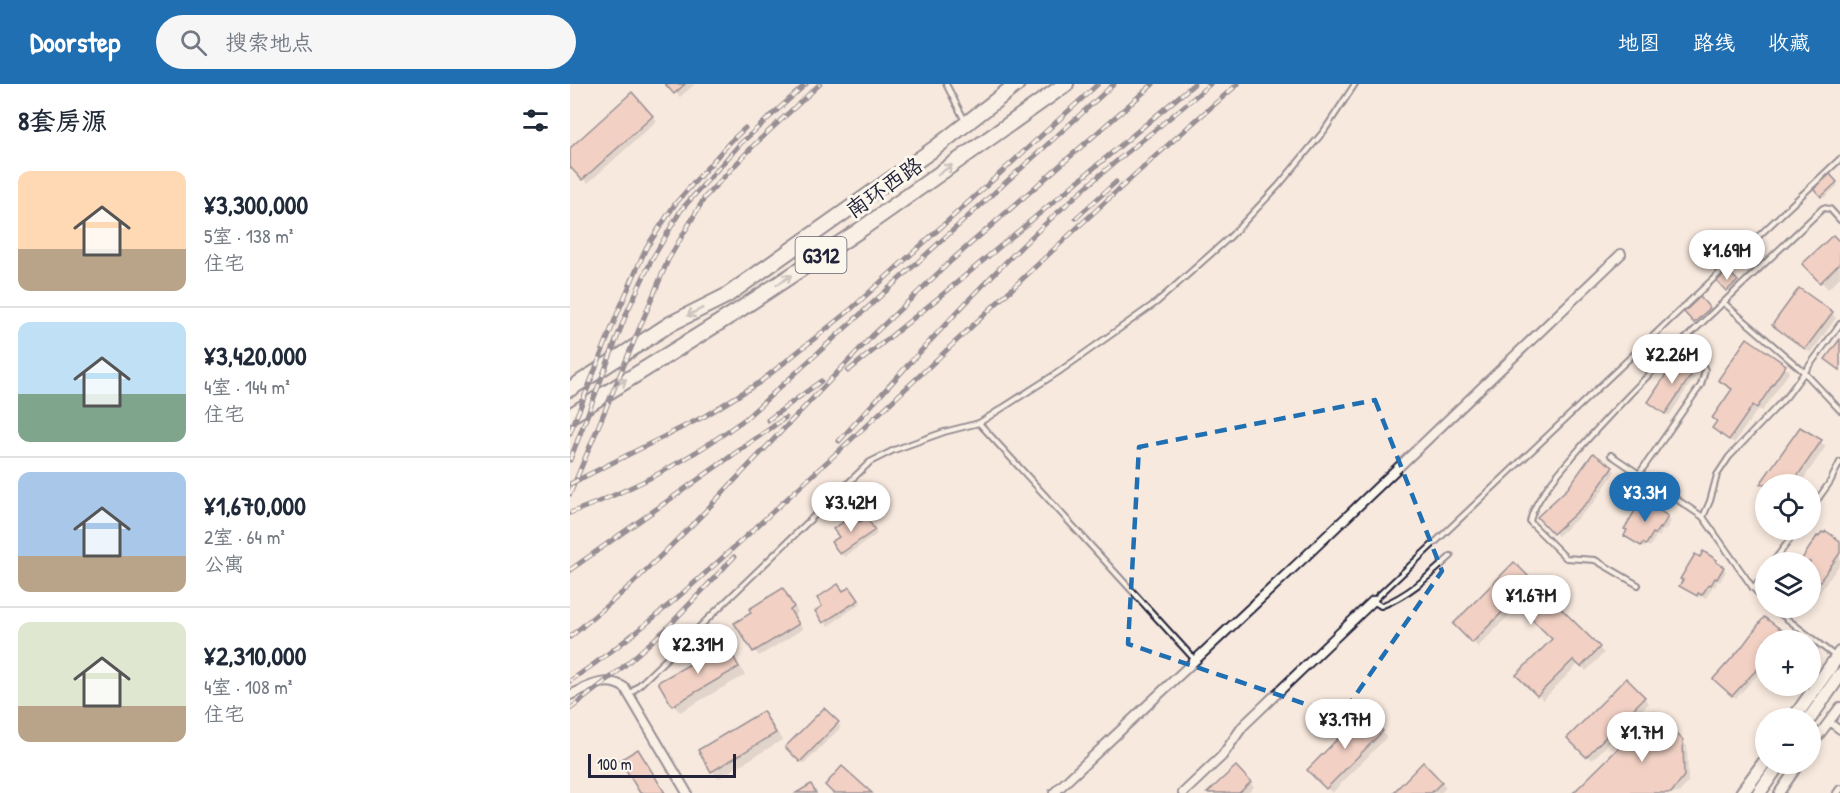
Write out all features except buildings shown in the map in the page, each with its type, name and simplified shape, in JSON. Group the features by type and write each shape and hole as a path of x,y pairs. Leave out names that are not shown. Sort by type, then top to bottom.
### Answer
{"highway":[{"name":"南环西路","path":"570,389 670,324 726,296 935,148 1017,84"},
{"name":"南环西路","path":"570,416 736,312 860,230 1066,84"}],"main road":[{"path":"1801,708 1838,655"},
{"path":"1817,708 1840,675"},
{"path":"1742,793 1756,774"},
{"path":"1759,793 1772,774"}],"street":[{"path":"1054,793 1621,254"},
{"path":"1183,793 1222,756 1243,726 1373,601"},
{"path":"570,695 603,681 611,681 625,688 687,793"},
{"path":"1821,733 1840,706"},
{"path":"1829,722 1840,730"},
{"path":"1779,793 1792,774"},
{"path":"1837,793 1840,789"}],"lane":[{"path":"946,84 967,123"},
{"path":"629,694 870,462 894,450 944,432 980,423 1057,373 1157,302 1207,259 1256,211 1324,131 1355,84"},
{"path":"1451,556 1414,589 1396,600 1382,606 1373,601 1840,159"},
{"path":"1638,585 1594,560 1566,558 1530,522 1532,511 1565,465 1623,400 1823,208 1830,209 1840,220"},
{"path":"726,296 736,312"},
{"path":"1724,303 1804,372 1840,410"},
{"path":"1702,517 1710,501 1717,475 1729,457 1787,396 1840,324"},
{"path":"1639,474 1701,385 1706,370 1701,362 1681,344"},
{"path":"980,423 1196,660"},
{"path":"1611,455 1702,517 1753,588 1755,586"},
{"path":"1821,495 1840,462"},
{"path":"1787,618 1838,655"}],"highlighted area":[{"path":"1375,400 1442,571 1341,716 1128,644 1139,447"}],"railway":[{"path":"570,460 627,312 651,261 681,210 740,144 806,84"},
{"path":"570,494 668,260 705,197 755,144 820,84"},
{"path":"570,484 705,416 760,382 850,310 1098,84"},
{"path":"570,513 617,494 661,472 703,448 745,419 1114,84"},
{"path":"570,637 630,586 696,521 874,334 952,260 1153,84"},
{"path":"848,371 1194,84"},
{"path":"839,441 955,315 1045,224 1210,84"},
{"path":"570,681 662,611 720,560 1074,231 1238,84"},
{"path":"570,433 646,248 675,204 745,128"},
{"path":"1076,218 1116,182"},
{"path":"768,420 821,381"},
{"path":"570,570 785,418"},
{"path":"570,709 615,674 666,629 734,557"}]}
